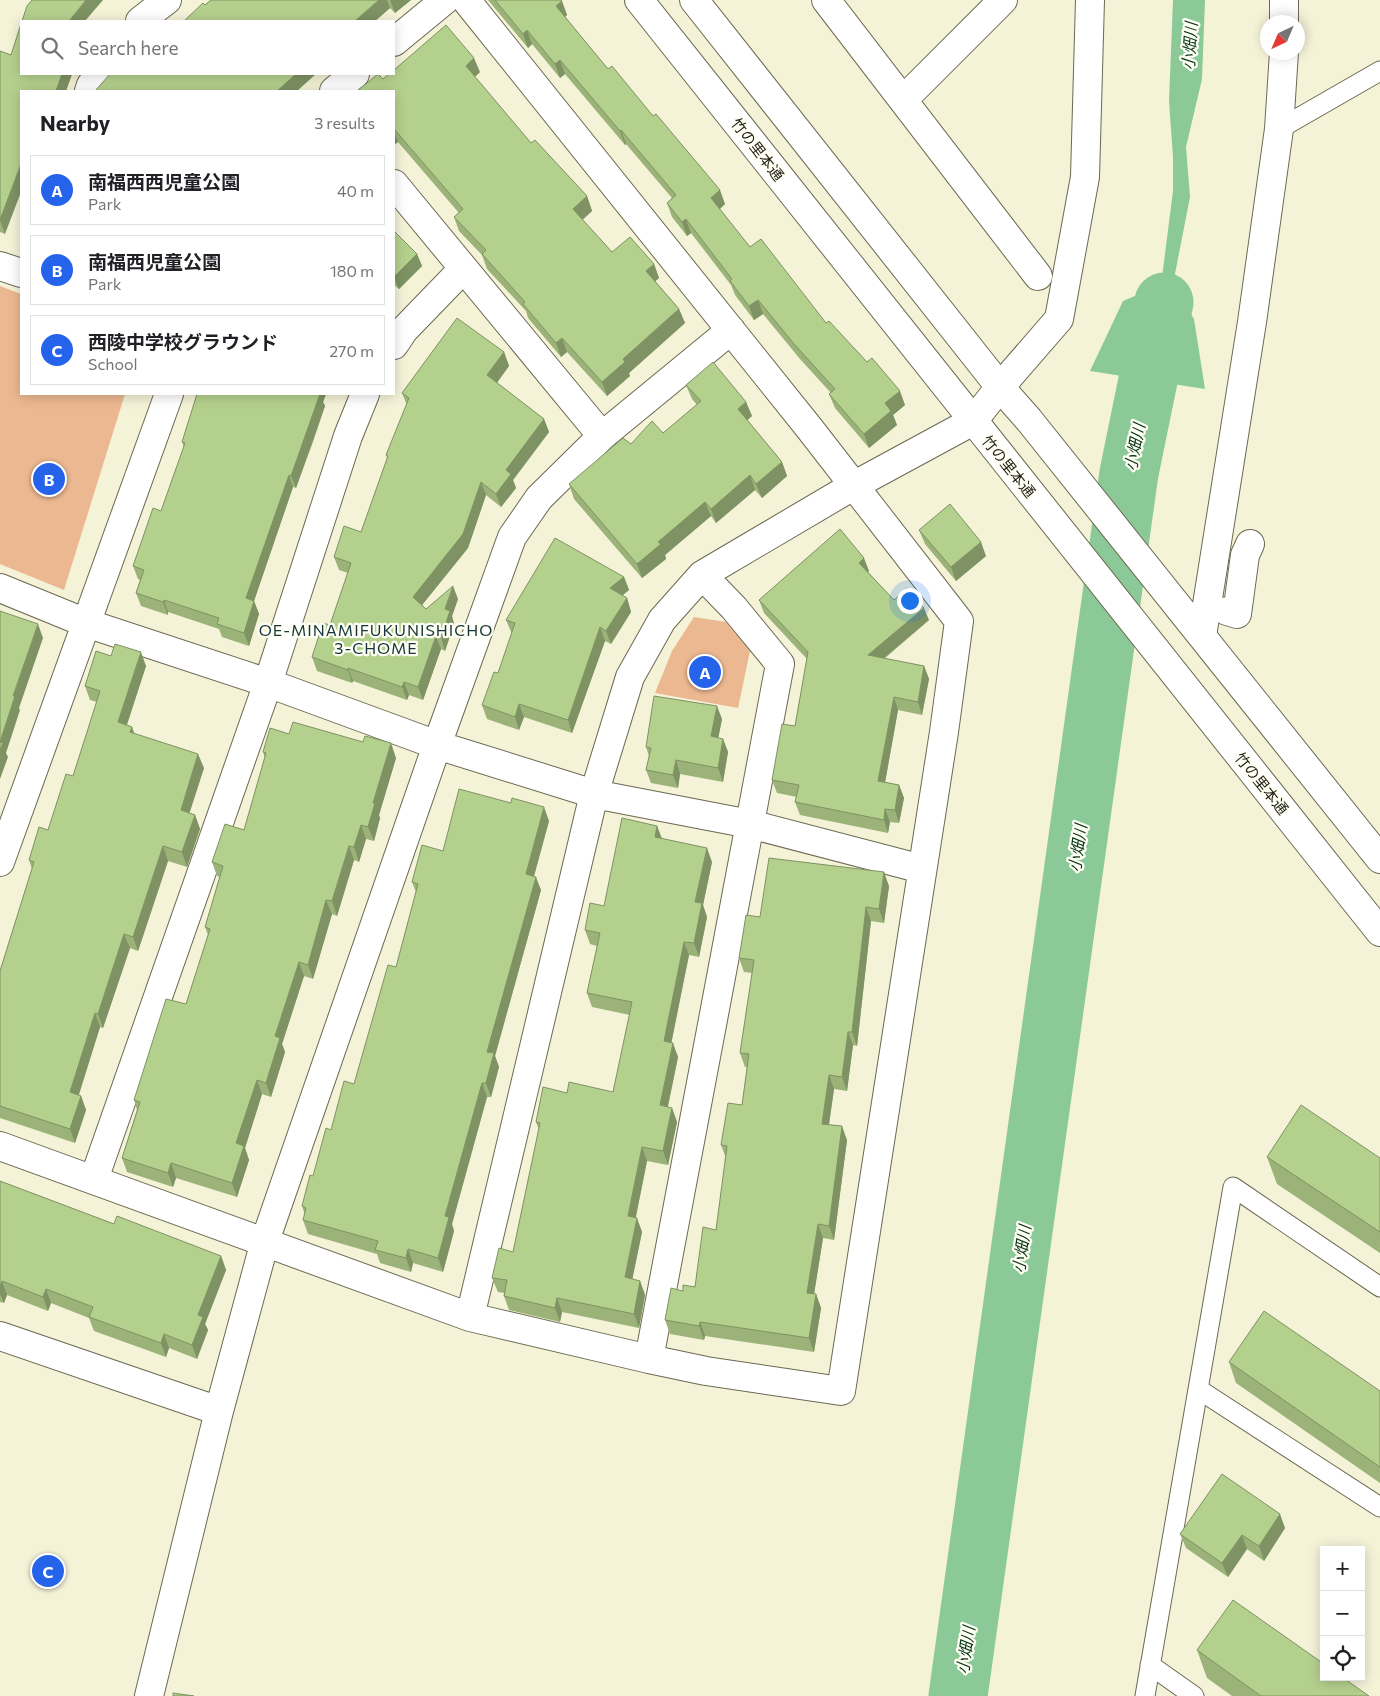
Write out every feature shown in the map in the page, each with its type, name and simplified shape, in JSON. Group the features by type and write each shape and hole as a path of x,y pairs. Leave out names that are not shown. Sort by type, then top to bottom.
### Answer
{"street":[{"path":"141,20 168,0"},
{"path":"395,41 445,0"},
{"path":"0,1146 470,1317 649,1359 841,1391 944,732 959,621 810,429 466,0"},
{"name":"竹の里本通","path":"639,0 1380,932"},
{"path":"694,0 1000,387 1030,420 1380,859"},
{"path":"826,0 1038,276"},
{"path":"903,100 1003,0"},
{"path":"470,1317 594,794 630,678 662,620 702,575 853,486 973,421 1059,320 1085,176 1090,0"},
{"path":"1284,0 1284,15"},
{"path":"1202,636 1252,322 1279,130 1283,60"},
{"path":"89,90 99,75"},
{"path":"335,90 354,75"},
{"path":"395,185 602,436"},
{"path":"0,266 20,273"},
{"path":"395,344 404,330 463,269"},
{"path":"149,1696 219,1411 265,1241 437,745 512,536 539,498 602,436 730,330"},
{"path":"0,862 170,395"},
{"path":"94,1179 268,683 348,436 365,395"},
{"path":"1227,611 1237,614 1245,555 1250,544"},
{"path":"649,1359 780,664 734,608 702,575"},
{"path":"0,588 86,623 268,683 437,745 594,794 750,824 922,869"},
{"path":"0,1336 219,1411"}],"lane":[{"path":"1279,130 1380,72"},
{"path":"1145,1696 1233,1188 1380,1287"},
{"path":"1198,1390 1380,1506"},
{"path":"1150,1666 1194,1696"}],"shaded area":[{"path":"0,286 20,294 20,395 125,395 64,590 0,564"},
{"path":"694,617 726,622 750,651 738,708 655,693 672,651"}],"water":[{"path":"1173,0 1205,0 1202,79 1186,147 1190,197 1173,284 1194,319 1205,389 1090,371 1123,301 1161,285 1173,191 1173,157 1169,101"}],"building":[{"path":"32,0 86,0 70,20 22,20 27,6"},
{"path":"211,0 379,0 356,20 185,20 203,3 205,5"},
{"path":"495,0 562,1 556,6 608,69 612,66 653,116 656,114 720,190 711,198 750,247 761,239 826,323 829,321 867,362 872,358 900,391 885,403 891,411 864,434 829,394 835,389 758,300 749,306 730,281 732,279 686,219 682,222 667,203 676,195 621,130 560,60 555,64 527,30 523,34"},
{"path":"446,25 474,58 466,66 531,143 535,140 587,196 573,209 612,252 630,237 654,264 646,271 679,309 623,359 625,362 602,382 562,338 556,343 523,304 525,302 482,254 486,250 454,217 463,209 395,130 395,90 358,90 377,75 383,79 388,75 395,75 395,69"},
{"path":"20,27 20,75 62,75 56,90 20,90 20,167 0,220 0,51 11,55"},
{"path":"109,75 295,75 278,90 96,90"},
{"path":"395,232 417,254 395,276"},
{"path":"457,318 504,352 487,375 544,419 506,470 511,474 496,494 481,482 463,534 413,597 426,609 453,586 445,609 450,611 441,637 436,636 418,687 404,682 402,687 312,657 323,623 330,625 351,563 334,557 344,526 361,532 388,456 386,455 409,398 402,393"},
{"path":"713,362 746,402 738,409 782,462 756,484 750,475 711,509 705,502 658,542 661,544 637,564 569,484 623,438 631,444 652,421 663,433 701,401 686,385"},
{"path":"197,395 320,395 291,476 289,475 246,598 254,601 244,633 217,624 219,618 136,593 144,570 133,566 153,508 161,511 185,443 182,442"},
{"path":"950,504 981,542 951,567 919,530"},
{"path":"840,529 864,558 859,563 894,600 907,588 924,608 868,655 924,666 918,702 894,697 878,781 899,785 895,810 885,809 884,820 795,802 799,785 772,780 782,724 795,726 808,652 759,600"},
{"path":"555,538 624,577 610,588 627,598 606,631 600,627 568,720 519,704 515,717 482,705 494,672 498,673 515,623 506,620"},
{"path":"0,611 38,624 13,696 15,696 0,742"},
{"path":"115,644 141,652 118,722 132,727 130,732 198,754 181,810 195,815 182,852 163,846 133,937 124,934 98,1014 95,1013 70,1092 81,1096 70,1129 0,1106 0,971 34,862 29,860 39,827 48,830 66,774 73,776 100,691 85,686 96,651 111,656"},
{"path":"654,696 717,706 711,736 723,739 718,768 676,760 673,775 646,770 651,748 646,747"},
{"path":"293,722 363,742 365,736 391,743 373,803 375,803 368,827 361,825 354,847 349,846 332,901 326,900 308,965 299,962 275,1036 280,1038 266,1083 257,1080 236,1143 244,1146 232,1183 171,1163 168,1173 122,1158 140,1102 134,1100 166,999 186,1004 210,929 205,927 223,866 212,862 225,824 244,830 266,753 263,752 270,728 289,734"},
{"path":"459,789 511,803 512,798 544,807 526,874 536,877 487,1052 494,1053 486,1083 482,1083 445,1216 449,1217 438,1258 408,1249 406,1258 375,1250 378,1241 303,1220 306,1208 302,1206 310,1175 313,1176 326,1128 331,1130 344,1081 354,1084 388,965 396,967 418,884 412,882 422,845 443,851"},
{"path":"622,818 657,826 655,837 707,848 695,902 702,903 694,943 684,942 664,1041 673,1043 660,1105 672,1108 663,1151 642,1147 628,1216 637,1218 625,1277 640,1281 634,1314 557,1298 555,1308 504,1296 507,1280 492,1278 499,1248 513,1252 540,1123 536,1122 543,1087 567,1093 569,1082 613,1092 632,1002 587,993 600,933 585,930 590,903 604,906"},
{"path":"769,858 884,872 879,909 866,907 852,1032 848,1032 842,1077 829,1075 822,1124 842,1126 829,1226 818,1224 807,1293 816,1294 809,1338 700,1322 699,1326 665,1320 671,1288 683,1291 683,1285 695,1287 703,1227 716,1230 727,1146 721,1145 728,1103 742,1105 749,1054 740,1053 754,960 739,958 746,915 760,917"},
{"path":"1301,1105 1380,1158 1380,1232 1267,1157"},
{"path":"0,1181 114,1224 117,1216 221,1256 198,1315 203,1317 192,1345 164,1334 161,1343 89,1317 93,1307 46,1289 43,1297 2,1281 0,1286"},
{"path":"1264,1311 1380,1391 1380,1467 1229,1362"},
{"path":"1222,1474 1280,1514 1259,1546 1242,1535 1222,1563 1180,1534"},
{"path":"1233,1600 1320,1661 1320,1681 1348,1681 1369,1696 1261,1696 1197,1650"},
{"path":"173,1693 194,1696 173,1696"}],"waterway":[{"name":"小畑川","path":"958,1696 1129,473 1164,302"}],"place":[{"name":"南福西児童公園","path":"49,479"},
{"name":"南福西西児童公園","path":"705,672"},
{"name":"西陵中学校グラウンド","path":"48,1571"}],"district":[{"name":"OE-MINAMIFUKUNISHICHO 3-CHOME","path":"376,638"}]}
